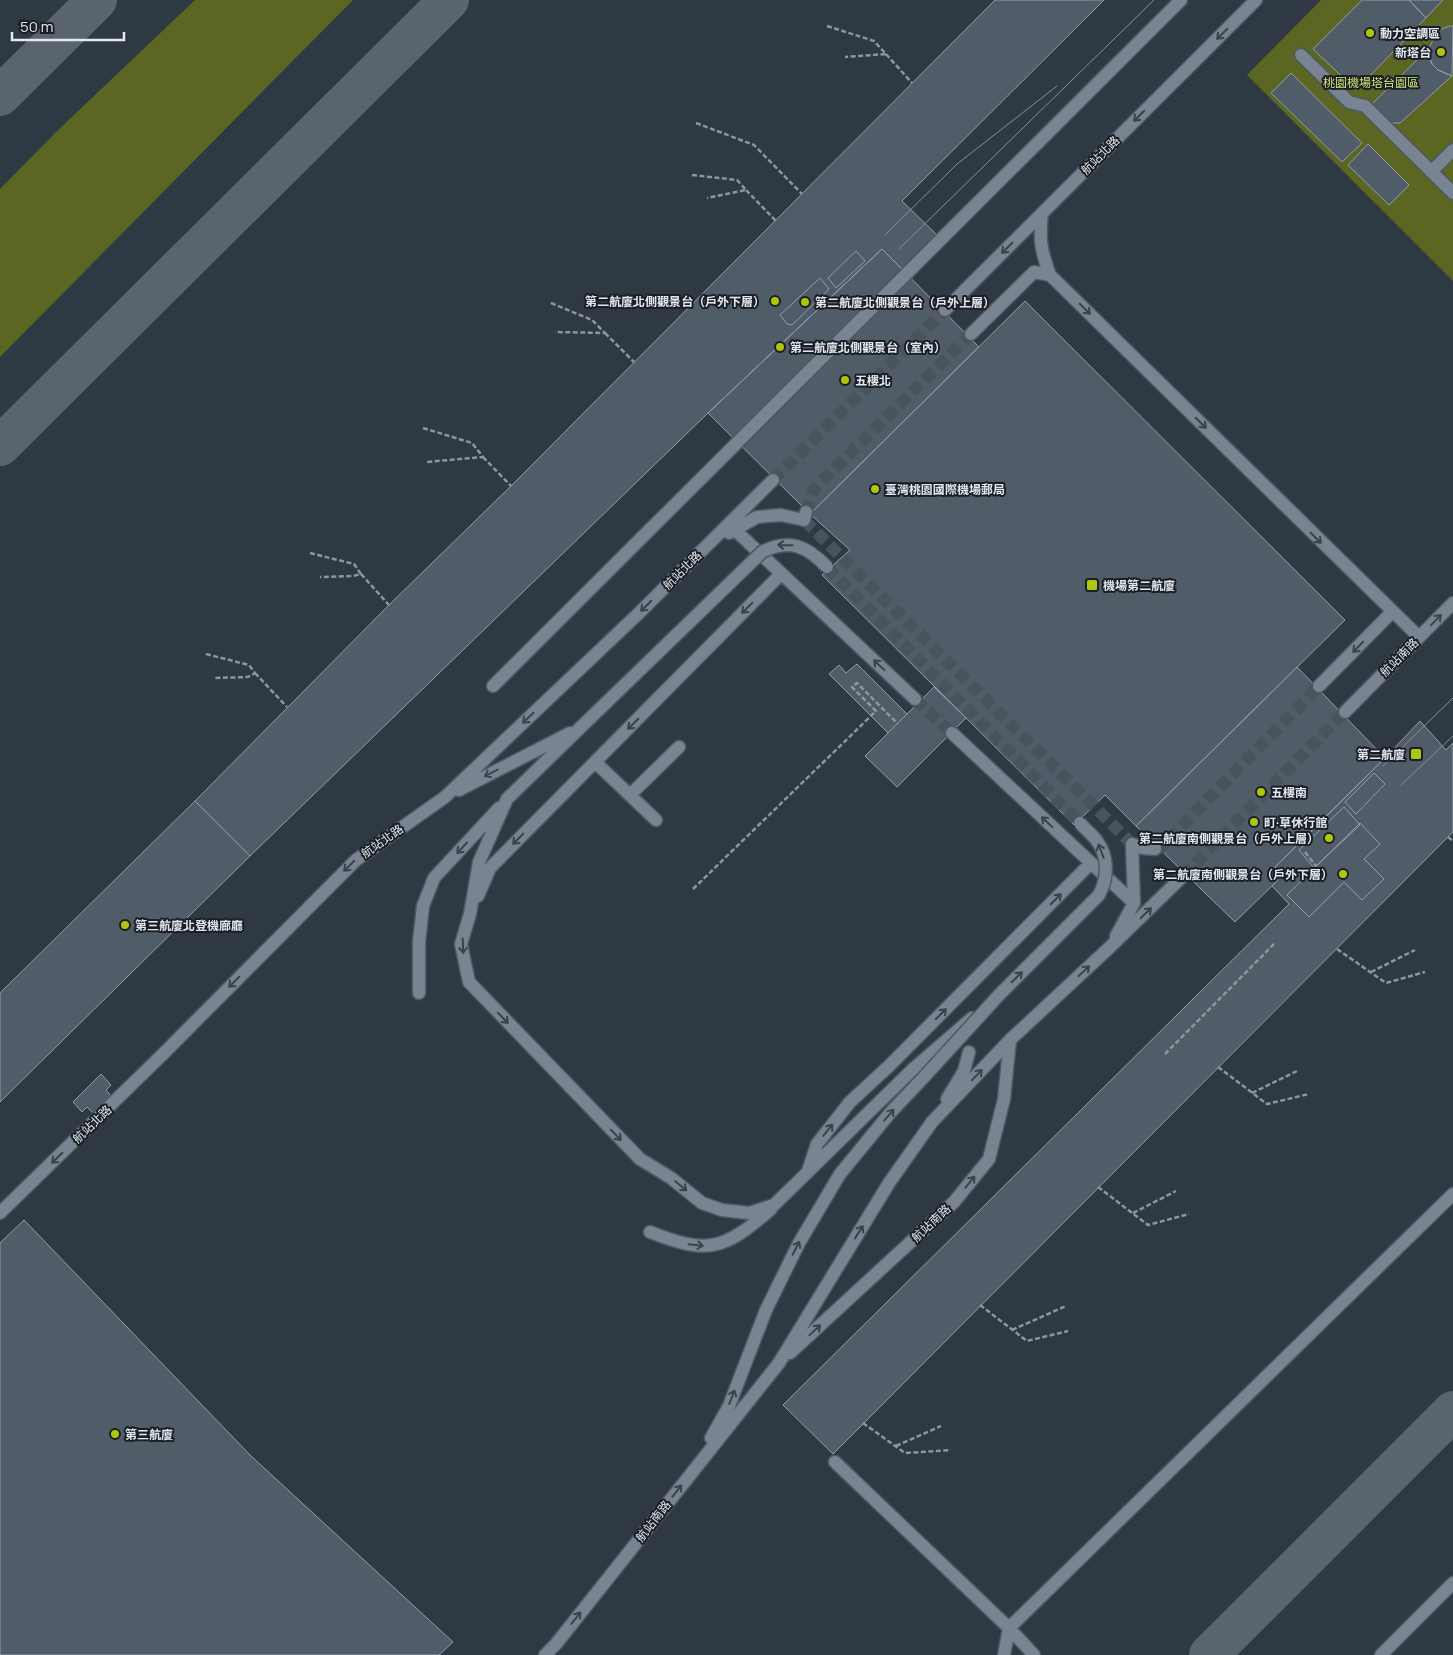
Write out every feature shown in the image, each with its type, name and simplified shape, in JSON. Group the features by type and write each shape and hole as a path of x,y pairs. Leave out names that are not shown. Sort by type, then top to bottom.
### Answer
{"street":[{"path":"493,686 1182,0"},
{"name":"航站北路","path":"945,310 1256,0"},
{"path":"1301,55 1349,102 1365,106 1453,194"},
{"path":"1431,172 1453,150"},
{"path":"1042,213 1040,230 1042,253 1050,275 1419,637"},
{"path":"971,334 1034,272 1050,275"},
{"name":"航站北路","path":"0,1213 163,1054 356,860 445,797 639,613 773,480"},
{"path":"706,547 758,517 781,515 805,516"},
{"path":"734,530 915,699"},
{"path":"419,993 419,942 423,906 434,878 507,799 762,552 774,546 788,544 810,552 827,566"},
{"path":"774,1205 749,1213 722,1210 702,1203 671,1178 640,1159 469,982 461,944 470,914 490,868 781,574"},
{"name":"航站南路","path":"1346,712 1453,603"},
{"path":"1319,686 1392,612"},
{"path":"445,797 582,727"},
{"path":"952,733 1134,903"},
{"path":"630,795 679,747"},
{"path":"595,762 656,820"},
{"path":"470,914 479,862 507,799"},
{"path":"693,1471 729,1406 766,1310 799,1242 840,1174 890,1113 999,995 1099,895 1104,886 1106,870 1104,855 1097,841 1080,823"},
{"path":"1110,947 1134,903 1132,844 1142,848 1155,849"},
{"path":"808,1174 817,1144 850,1102 889,1066 1091,863"},
{"name":"航站南路","path":"545,1655 556,1644 779,1363 889,1183 932,1122 1010,1040 1183,876"},
{"path":"650,1232 675,1242 699,1247 721,1244 748,1229 808,1174 912,1070 999,995"},
{"name":"航站南路","path":"779,1363 954,1202 989,1159 1004,1099 1010,1040"},
{"path":"932,1122 964,1071 969,1052"},
{"path":"1004,1655 1009,1628 1453,1194"},
{"path":"835,1462 1009,1628 1034,1655"},
{"path":"1381,1655 1453,1583"}],"path":[{"path":"827,26 874,41 912,84"},
{"path":"845,57 886,54"},
{"path":"696,122 754,145 802,194"},
{"path":"692,175 737,180 776,220"},
{"path":"707,198 746,190"},
{"path":"551,303 592,320 634,362"},
{"path":"556,332 605,333"},
{"path":"423,428 472,443 511,486"},
{"path":"426,462 483,457"},
{"path":"310,553 354,564 389,605"},
{"path":"320,577 361,574"},
{"path":"206,654 249,665 287,707"},
{"path":"215,678 248,677 255,673"},
{"path":"693,889 876,711 852,687 857,683 898,724"},
{"path":"1448,837 1453,841"},
{"path":"1304,852 1316,866"},
{"path":"1165,1054 1275,943"},
{"path":"1337,949 1386,983 1426,972"},
{"path":"1371,972 1416,950"},
{"path":"1218,1067 1267,1104 1308,1094"},
{"path":"1252,1093 1299,1070"},
{"path":"1098,1187 1148,1225 1188,1214"},
{"path":"1133,1213 1176,1191"},
{"path":"980,1306 1027,1341 1068,1331"},
{"path":"1012,1330 1066,1306"},
{"path":"863,1423 906,1453 951,1450"},
{"path":"896,1446 941,1426"}],"green space":[{"path":"195,0 353,0 0,357 0,189 57,131"},
{"name":"桃園機場塔台園區","path":"1321,0 1453,0 1453,281 1247,75"}],"building":[{"path":"995,0 1104,0 902,201 937,235 903,270 882,249 708,413 250,856 195,801"},
{"name":"動力空調區","path":"1362,0 1409,0 1426,18 1356,90 1313,49"},
{"path":"1409,0 1443,0 1426,18"},
{"name":"新塔台","path":"1449,26 1453,26 1452,76 1438,70 1432,64 1429,56 1429,48 1436,34"},
{"path":"1429,48 1432,64 1438,70 1452,76 1400,123 1392,123 1370,106"},
{"path":"1291,73 1362,143 1342,162 1271,93"},
{"path":"1368,144 1409,185 1389,205 1348,165"},
{"name":"五樓北","path":"882,249 979,347 810,514 708,413"},
{"path":"856,251 865,261 836,288 828,278"},
{"name":"第二航廈北側觀景台（戶外上層）","path":"820,278 829,289 792,325 787,324 780,315"},
{"path":"1025,301 1345,620 1136,826 1105,795 1074,825 822,575 850,550 810,514"},
{"path":"857,664 907,714 888,733 829,674 839,665 846,673"},
{"name":"五樓南","path":"1297,667 1385,758 1275,867 1277,881 1235,922 1136,826"},
{"path":"934,687 966,718 897,787 865,756"},
{"path":"1420,721 1446,750 1453,743 1453,832 833,1454 783,1405 1289,904 1272,886 1277,881 1275,867"},
{"path":"1374,773 1385,784 1356,814 1345,802"},
{"name":"第三航廈北登機廊廳","path":"195,801 250,856 0,1102 0,993"},
{"name":"第二航廈南側觀景台（戶外上層）","path":"1344,807 1360,825 1314,868 1299,850"},
{"name":"第二航廈南側觀景台（戶外下層）","path":"1360,823 1380,844 1364,859 1384,879 1362,900 1344,882 1309,917 1287,895"},
{"path":"101,1074 111,1085 106,1090 111,1096 93,1113 87,1107 82,1112 73,1102"},
{"name":"第三航廈","path":"24,1220 251,1456 453,1642 439,1655 0,1655 0,1243"}],"taxiway":[{"path":"0,96 97,0"},
{"path":"0,446 449,0"},
{"path":"1209,1655 1453,1411"}],"tunnel":[{"path":"773,480 945,310"},
{"path":"806,512 814,489 971,334"},
{"path":"804,520 1132,844"},
{"path":"827,567 1080,823"},
{"path":"1155,849 1160,848 1319,686"},
{"path":"915,699 952,733"},
{"path":"1183,876 1345,712"}],"tram line":[{"path":"899,249 1154,0"},
{"path":"885,235 957,164 1057,86"},
{"path":"1383,766 1453,698"},
{"path":"1401,785 1453,736"}],"place":[{"name":"動力空調區","path":"1370,33"},
{"name":"新塔台","path":"1441,52"},
{"name":"第二航廈北側觀景台（戶外下層）","path":"775,301"},
{"name":"第二航廈北側觀景台（戶外上層）","path":"805,302"},
{"name":"第二航廈北側觀景台（室內）","path":"780,347"},
{"name":"五樓北","path":"845,380"},
{"name":"臺灣桃園國際機場郵局","path":"875,489"},
{"name":"機場第二航廈","path":"1092,585"},
{"name":"第二航廈","path":"1416,754"},
{"name":"五樓南","path":"1261,792"},
{"name":"町·草休行館","path":"1254,822"},
{"name":"第二航廈南側觀景台（戶外上層）","path":"1329,838"},
{"name":"第二航廈南側觀景台（戶外下層）","path":"1343,874"},
{"name":"第三航廈北登機廊廳","path":"125,925"},
{"name":"第三航廈","path":"115,1434"}]}
